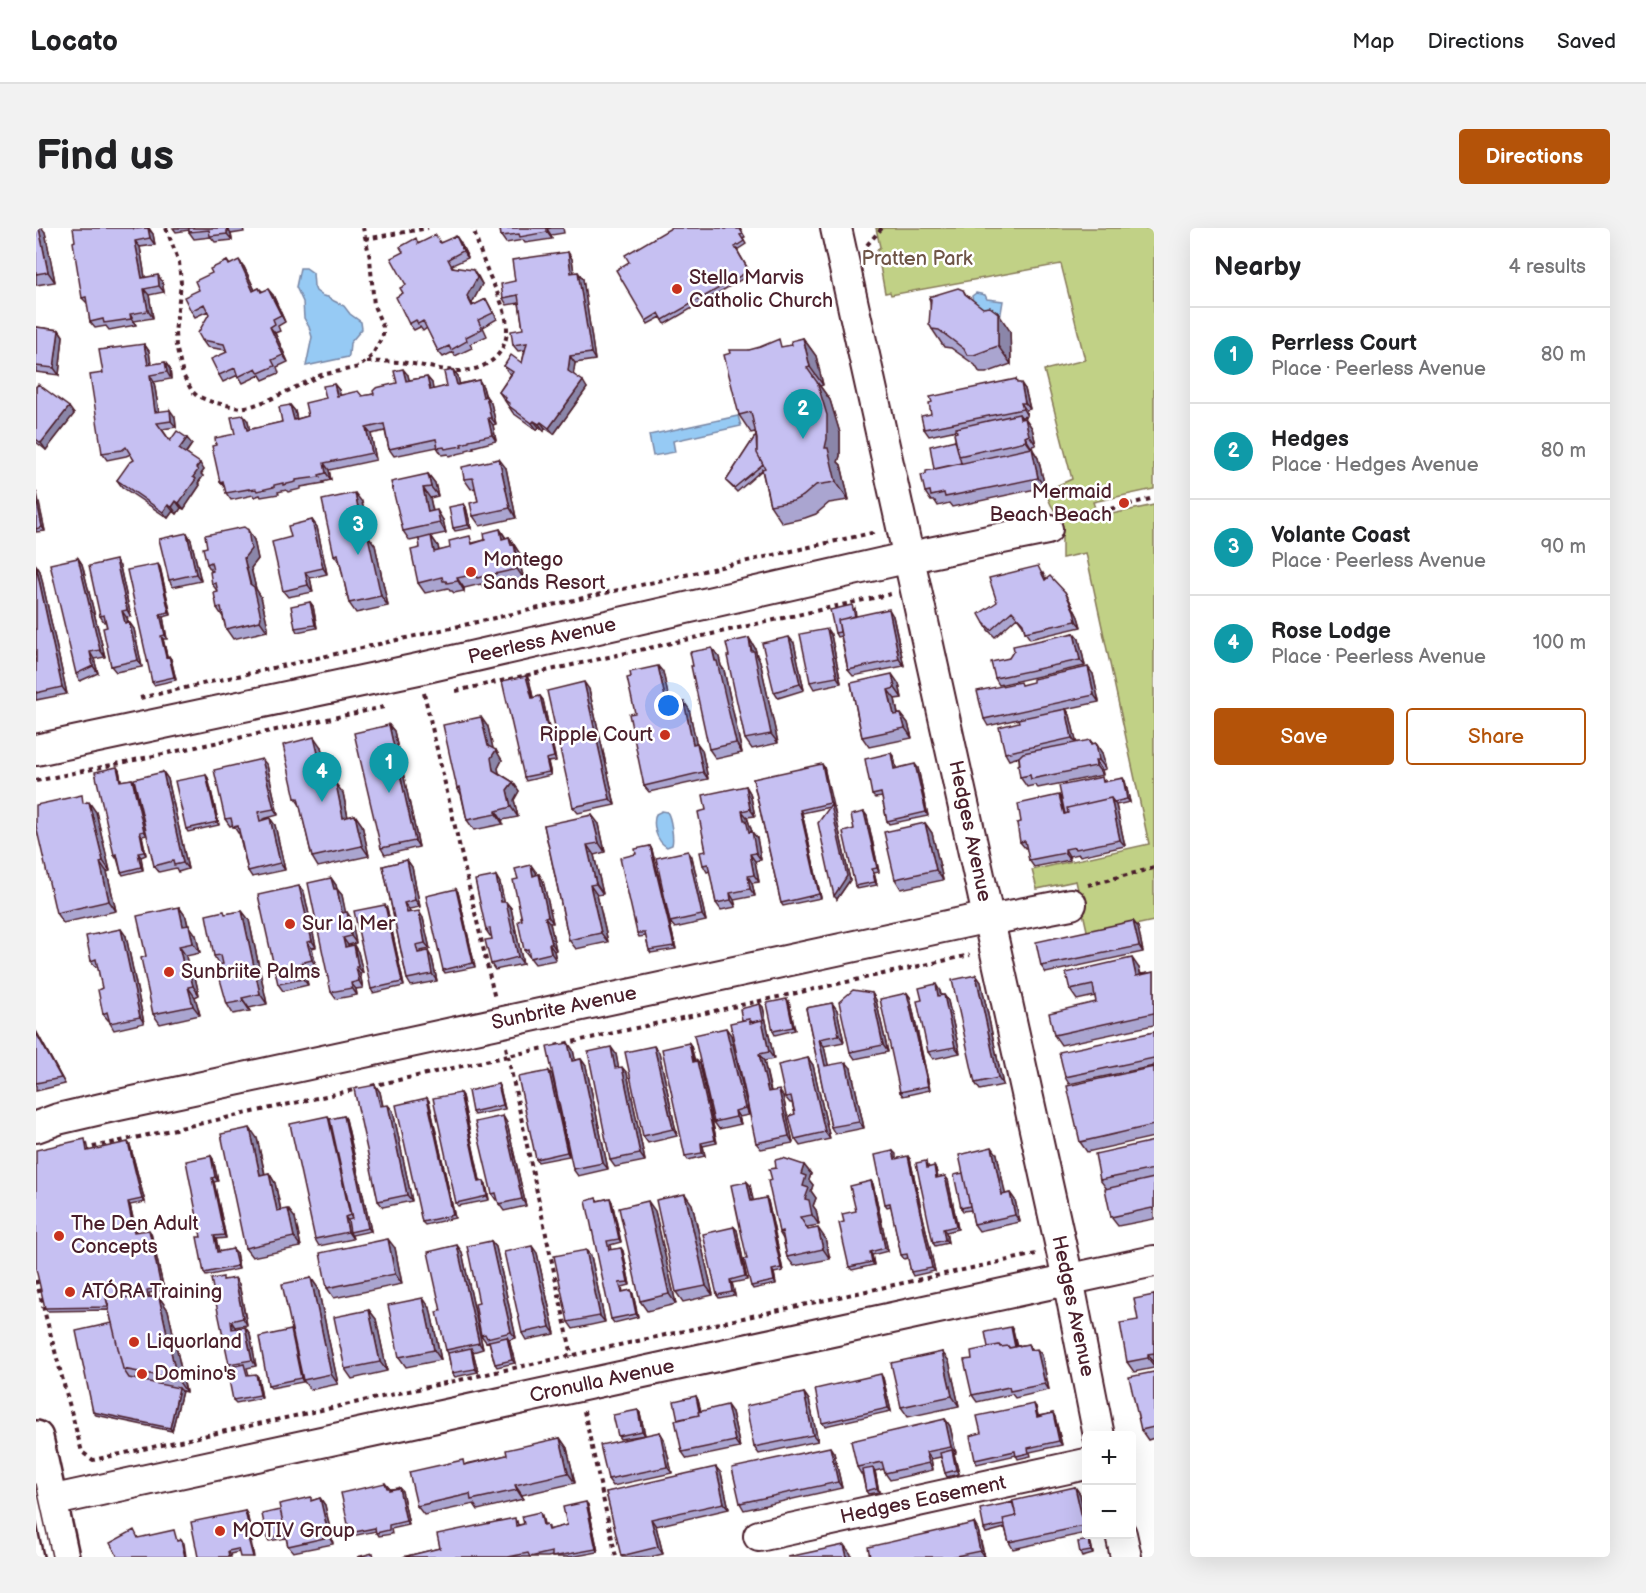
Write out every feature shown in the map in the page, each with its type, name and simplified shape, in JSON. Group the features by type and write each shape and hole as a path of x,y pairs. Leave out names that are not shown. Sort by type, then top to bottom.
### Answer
{"highway":[{"path":"36,1438 62,1557"}],"street":[{"name":"Hedges Avenue","path":"836,228 1068,1279 1098,1431"},
{"name":"Peerless Avenue","path":"36,750 418,669 910,557 1047,529"},
{"name":"Sunbrite Avenue","path":"43,1122 493,1006 1071,904"},
{"name":"Cronulla Avenue","path":"50,1501 1154,1261"},
{"name":"Hedges Easement","path":"759,1536 1082,1465"},
{"path":"1122,1539 1126,1557"}],"path":[{"path":"166,228 178,262 181,283 175,333 183,375 197,396 240,408 271,399 313,378 359,367 372,356 383,336 383,327 374,306 370,258 363,228"},
{"path":"365,238 428,228"},
{"path":"366,362 398,362 458,371 475,369 492,361 504,348 507,336 501,299 484,264 473,228"},
{"path":"867,245 882,228"},
{"path":"1092,513 1154,498"},
{"path":"140,698 872,533 876,525"},
{"path":"448,693 892,593"},
{"path":"418,669 493,1006 507,1056 616,1557"},
{"path":"414,700 425,698"},
{"path":"36,782 391,705"},
{"path":"1071,904 1089,884 1154,868"},
{"path":"369,1086 975,954"},
{"path":"82,1149 358,1089"},
{"path":"36,1280 82,1452 93,1460 1035,1255 1041,1250"}],"green space":[{"name":"Pratten Park","path":"876,228 1154,228 1154,489 1093,502 1098,517 1154,505 1154,921 1088,935 1076,881 1037,889 1032,870 1149,844 1086,553 1062,558 1062,522 1045,491 1072,479 1044,370 1085,360 1061,264 891,295 890,292 885,293 877,250 880,247"}],"water":[{"path":"300,268 306,268 313,273 316,291 344,306 361,322 362,329 350,343 348,357 306,366 312,337 304,318 303,302 296,287"},
{"path":"976,293 985,295 987,299 1003,301 1000,319 973,302 972,296"},
{"path":"738,416 741,426 673,441 675,452 653,456 649,435"},
{"path":"662,811 667,812 672,828 672,845 667,847 660,841 655,828 656,814"}],"building":[{"path":"36,228 39,228 48,272 36,274"},
{"path":"73,228 148,228 150,238 135,241 142,278 158,275 159,286 144,289 148,311 130,314 131,319 104,323 103,319 90,322 86,297 82,298"},
{"path":"189,228 227,228 227,234 210,236 209,230 189,232"},
{"path":"500,228 551,228 547,229 547,232 520,237 519,234 501,236"},
{"name":"Stella Marvis Catholic Church","path":"671,228 740,229 743,234 740,235 744,241 735,247 749,271 663,320 659,313 646,321 616,270 629,262 625,255"},
{"path":"436,235 440,243 456,236 463,251 448,259 452,267 473,270 477,278 467,296 472,306 486,299 493,313 478,320 482,329 466,337 467,341 451,350 449,346 438,351 423,321 418,324 416,320 409,324 396,297 403,293 400,288 406,285 391,258 403,252 400,247 416,238 418,244"},
{"path":"568,252 571,273 578,272 591,353 570,356 568,371 583,381 549,428 541,422 532,423 509,406 506,398 499,392 513,372 504,366 511,355 522,363 527,343 513,345 511,331 523,329 518,295 503,298 501,284 515,281 512,260"},
{"path":"239,260 253,291 259,288 261,292 268,289 281,315 273,319 275,324 270,327 283,355 272,360 275,366 259,373 256,368 238,377 235,368 219,375 211,359 227,352 224,344 202,340 198,333 209,314 204,304 191,311 184,297 199,290 195,281 212,273 210,269 227,261 229,265"},
{"path":"958,288 983,308 990,307 998,313 998,346 974,355 967,355 964,349 939,330 932,329 929,324 930,296"},
{"path":"36,327 59,330 54,368 36,366"},
{"path":"803,338 810,367 807,368 817,382 827,415 825,448 828,448 836,482 816,485 793,501 770,505 762,469 765,468 757,453 757,439 751,412 739,415 724,355 731,353 730,350 749,350 779,339 781,347 792,345 791,341"},
{"path":"144,344 148,365 165,362 167,372 150,375 155,412 170,410 171,421 157,423 170,441 177,431 187,438 179,449 200,463 193,477 196,479 179,503 176,501 172,507 168,505 163,512 117,480 129,463 134,460 126,447 122,450 102,453 90,375 103,373 99,350"},
{"path":"403,369 406,381 427,377 430,390 447,386 444,372 453,370 457,385 479,380 483,397 486,396 492,435 469,440 461,444 462,446 445,449 444,447 438,448 436,439 389,449 384,424 366,428 372,453 324,463 326,473 319,475 320,477 296,480 296,482 274,485 274,487 257,491 249,489 226,493 223,481 220,482 212,446 216,445 215,438 235,434 231,417 243,415 247,430 282,422 279,407 290,405 294,420 308,416 305,403 326,398 323,386 334,384 337,396 358,391 362,396 374,394 373,391 376,388 397,383 394,371"},
{"path":"1016,379 1017,383 1021,383 1025,403 1021,403 1023,409 924,429 921,416 931,414 930,397"},
{"path":"38,384 69,407 41,443 36,439 36,387"},
{"path":"1019,414 1020,419 1025,418 1029,435 1025,437 1026,441 959,456 954,433 957,432 956,428"},
{"path":"756,435 757,453 763,464 734,488 726,481"},
{"path":"955,440 961,463 934,469 930,446"},
{"path":"1032,448 1038,478 945,497 944,493 931,496 930,491 925,492 921,475 926,474 926,471"},
{"path":"499,459 510,508 473,516 470,503 478,501 473,478 464,479 462,467"},
{"path":"428,474 431,487 423,488 428,512 437,510 440,523 403,531 391,482"},
{"path":"355,493 364,536 368,536 381,596 349,603 338,554 334,555 322,500"},
{"path":"36,497 42,527 36,529"},
{"path":"464,504 468,525 453,528 449,507"},
{"path":"312,520 323,568 305,572 308,585 283,591 272,542 291,537 288,526"},
{"path":"244,527 248,530 251,549 244,558 261,617 260,621 226,629 221,607 217,608 214,593 218,592 216,583 212,584 211,562 207,564 203,548 207,547 205,535"},
{"name":"Montego Sands Resort","path":"500,529 502,539 509,537 511,545 514,544 517,569 477,578 476,574 457,578 458,581 447,583 442,577 418,583 411,550 420,548 419,539 431,536 434,552 450,548 449,541 470,536 472,544 485,540 484,533"},
{"path":"187,533 196,574 169,580 159,539"},
{"path":"78,558 100,650 90,652 93,666 76,674 50,564"},
{"path":"116,560 127,610 122,611 125,623 129,622 138,660 111,666 103,628 107,627 104,615 100,616 89,566"},
{"path":"158,564 169,612 160,614 165,635 161,636 174,677 152,682 127,570"},
{"path":"36,566 62,687 36,693"},
{"path":"1038,566 1045,580 1050,576 1065,592 1076,621 1025,632 1023,623 1012,611 991,630 979,614 997,602 989,578"},
{"path":"310,602 315,625 295,628 291,606"},
{"path":"852,605 855,616 838,620 840,632 835,633 830,610"},
{"path":"889,609 899,659 848,670 838,620"},
{"path":"827,629 837,677 810,682 800,634"},
{"path":"1074,633 1080,660 995,678 991,662 1009,658 1014,650 1013,646"},
{"path":"789,637 800,684 774,692 762,643"},
{"path":"749,638 751,651 754,651 771,734 745,739 726,643"},
{"path":"712,648 736,743 709,749 690,652"},
{"name":"Ripple Court","path":"658,666 667,706 684,702 693,744 697,743 703,772 644,786 629,714 635,713 627,678 631,677 630,672"},
{"path":"1088,667 1094,695 984,719 977,691 1020,682 1021,685 1033,682 1033,679"},
{"path":"892,674 895,688 888,690 894,715 901,714 905,728 862,737 851,683"},
{"path":"526,676 532,698 540,696 554,757 546,759 549,772 524,777 502,681"},
{"path":"584,682 610,799 573,807 547,691"},
{"path":"1066,709 1072,738 1005,753 999,727 1019,722 1018,719"},
{"path":"481,717 488,746 496,750 491,758 493,770 513,782 507,790 511,807 496,811 496,814 467,820 460,787 457,788 443,725"},
{"path":"389,725 415,841 381,848 354,733"},
{"path":"314,737 326,786 336,784 343,818 355,815 362,846 312,857 283,745"},
{"path":"1090,740 1091,744 1096,743 1099,760 1095,760 1096,766 1031,779 1030,775 1020,777 1019,757 1023,753"},
{"path":"891,753 894,769 915,764 926,812 887,821 881,793 872,795 865,759"},
{"path":"262,759 274,809 258,812 260,821 270,818 280,863 248,871 238,826 233,827 231,818 225,819 214,770"},
{"path":"822,764 830,803 800,810 819,894 781,903 753,779"},
{"path":"117,767 120,781 132,779 144,831 140,832 144,852 138,853 141,867 121,872 117,854 114,855 95,772"},
{"path":"163,772 183,863 174,865 173,861 154,866 134,779"},
{"path":"206,775 217,822 186,829 175,781"},
{"path":"1102,777 1103,782 1123,778 1127,799 1114,802 1111,798 1067,808 1068,813 1065,814 1059,786"},
{"path":"746,786 750,809 742,811 749,832 752,831 756,853 750,854 754,875 748,876 750,889 730,893 731,900 716,903 708,864 703,865 700,852 706,851 698,812 706,810 703,795"},
{"path":"82,795 83,803 89,802 103,861 100,862 109,901 56,913 36,826 36,805"},
{"path":"1059,795 1064,814 1068,813 1067,808 1111,798 1120,840 1065,849 1065,853 1029,860 1025,841 1020,842 1017,823 1021,822 1018,804"},
{"path":"831,805 847,876 834,896 818,823"},
{"path":"864,812 877,868 872,869 875,882 855,886 843,832 854,829 851,815"},
{"path":"592,815 599,843 587,845 596,884 590,885 601,933 569,940 544,825"},
{"path":"925,823 936,870 895,879 884,832"},
{"path":"650,846 674,946 649,950 645,933 637,933 620,858 636,854 635,849"},
{"path":"688,851 702,915 670,922 656,858"},
{"path":"407,860 415,900 404,903 407,913 419,911 425,943 416,945 418,953 428,951 432,974 407,979 383,866"},
{"path":"531,865 533,876 539,874 548,916 545,917 552,944 549,944 551,953 530,958 528,949 524,950 518,921 522,920 513,880 518,879 515,869"},
{"path":"496,876 501,902 506,902 518,957 491,964 485,940 492,939 490,929 486,930 475,880"},
{"path":"331,878 334,889 337,889 342,913 347,912 351,936 343,938 345,947 354,945 359,981 351,983 352,988 331,992 308,883"},
{"name":"Sur la Mer","path":"299,886 312,941 307,942 312,960 300,963 303,979 278,984 258,895"},
{"path":"456,889 473,963 443,970 426,896"},
{"path":"385,905 402,982 371,989 354,911"},
{"name":"Sunbriite Palms","path":"179,907 183,926 189,925 193,943 179,946 184,968 188,967 193,986 188,987 193,1006 153,1014 141,958 146,956 137,916"},
{"path":"224,911 225,914 242,911 260,994 227,1004 216,965 223,964 221,955 214,956 206,915"},
{"path":"1133,921 1139,946 1041,966 1036,942"},
{"path":"121,929 140,1017 110,1023 107,1012 103,1014 98,990 102,988 96,959 91,961 86,936"},
{"path":"1132,958 1136,976 1154,972 1154,1013 1054,1035 1049,1013 1096,1002 1093,985 1070,990 1066,973"},
{"path":"976,975 998,1078 975,1083 952,980"},
{"path":"936,984 938,996 944,995 955,1047 928,1052 917,1001 922,1000 919,988"},
{"path":"853,990 872,993 883,1045 850,1052 839,1002"},
{"path":"907,993 928,1086 900,1092 880,999"},
{"path":"787,999 793,1027 773,1031 767,1003"},
{"path":"832,1003 839,1035 819,1039 825,1066 846,1062 859,1122 831,1127 806,1008"},
{"path":"760,1004 764,1023 762,1020 752,1022 749,1019 742,1020 740,1009"},
{"path":"749,1019 750,1023 762,1020 769,1052 759,1054 768,1092 779,1090 789,1136 756,1143 730,1023"},
{"path":"726,1028 745,1108 735,1111 736,1117 714,1122 694,1035"},
{"path":"1154,1032 1154,1058 1065,1077 1059,1052"},
{"path":"36,1033 61,1078 36,1083"},
{"path":"568,1043 572,1061 581,1059 603,1163 573,1169 547,1047"},
{"path":"689,1043 693,1062 697,1061 715,1140 701,1143 702,1153 685,1156 662,1049"},
{"path":"654,1046 673,1129 643,1136 625,1052"},
{"path":"611,1047 615,1068 622,1067 640,1154 610,1160 588,1052"},
{"path":"808,1058 825,1132 795,1139 789,1116 795,1114 791,1096 785,1097 778,1065"},
{"path":"1154,1067 1154,1125 1080,1142 1067,1086"},
{"path":"549,1071 567,1152 536,1159 518,1077"},
{"path":"498,1084 503,1105 472,1112 468,1091"},
{"path":"375,1085 380,1106 388,1105 407,1195 378,1201 354,1089"},
{"path":"460,1093 479,1182 484,1181 487,1196 456,1203 433,1098"},
{"path":"427,1098 453,1215 422,1222 396,1105"},
{"path":"328,1116 350,1215 345,1217 348,1232 315,1239 290,1124"},
{"path":"344,1116 368,1228 350,1232 348,1220 352,1219 330,1119"},
{"path":"503,1116 522,1199 499,1204 496,1193 492,1194 475,1122"},
{"path":"250,1128 260,1175 269,1173 277,1211 288,1209 294,1237 245,1248 221,1134"},
{"path":"85,1139 87,1151 128,1142 142,1199 128,1202 134,1232 149,1230 161,1287 147,1290 148,1297 106,1298 109,1307 45,1308 36,1269 36,1150"},
{"path":"1154,1141 1154,1169 1100,1180 1095,1154"},
{"path":"992,1147 1002,1195 1010,1193 1015,1215 974,1224 959,1155"},
{"path":"893,1151 895,1159 908,1156 932,1268 911,1272 907,1254 901,1255 890,1203 885,1204 875,1155"},
{"path":"211,1156 215,1177 212,1178 224,1235 214,1236 217,1252 233,1249 237,1266 204,1273 197,1237 201,1237 186,1161"},
{"path":"783,1158 804,1165 801,1174 806,1176 803,1186 809,1188 805,1199 809,1200 812,1215 800,1217 808,1230 818,1228 823,1249 787,1257 768,1181 772,1180 769,1169 776,1168 775,1160"},
{"path":"926,1161 927,1168 934,1166 936,1178 945,1176 956,1226 943,1229 945,1240 933,1243 916,1163"},
{"path":"963,1173 970,1206 961,1208 954,1175"},
{"path":"1154,1178 1154,1210 1152,1208 1111,1217 1105,1189"},
{"path":"871,1181 885,1248 870,1252 872,1262 849,1267 839,1223 844,1222 842,1214 856,1211 850,1186"},
{"path":"747,1182 751,1201 766,1198 781,1268 772,1270 774,1281 751,1286 731,1185"},
{"path":"685,1194 706,1286 676,1292 656,1200"},
{"path":"596,1198 597,1201 610,1198 619,1239 607,1241 609,1250 621,1248 628,1282 619,1283 622,1292 631,1290 636,1314 611,1319 586,1201"},
{"path":"648,1201 669,1294 640,1301 619,1208"},
{"path":"734,1227 745,1276 730,1280 732,1292 717,1295 703,1234"},
{"path":"388,1239 395,1274 327,1288 320,1253"},
{"path":"491,1241 511,1332 487,1338 485,1334 481,1335 475,1304 479,1303 467,1246"},
{"path":"457,1245 479,1343 446,1350 437,1312 441,1311 428,1252"},
{"path":"532,1246 550,1327 522,1333 504,1252"},
{"path":"586,1250 600,1316 568,1322 554,1256"},
{"path":"223,1277 223,1280 235,1278 243,1318 231,1321 232,1329 245,1327 252,1360 229,1364 211,1279"},
{"path":"311,1278 331,1374 303,1380 282,1284"},
{"path":"1154,1295 1154,1353 1148,1354 1148,1358 1127,1362 1120,1323 1138,1320 1134,1299"},
{"path":"159,1297 177,1379 123,1369 106,1298"},
{"path":"423,1298 434,1350 399,1357 388,1305"},
{"path":"369,1310 380,1362 345,1369 334,1317"},
{"path":"112,1323 123,1369 129,1378 179,1388 170,1428 93,1412 76,1331"},
{"path":"1011,1327 1015,1347 999,1345 988,1347 985,1332"},
{"path":"291,1330 301,1378 268,1385 259,1337"},
{"path":"507,1337 512,1360 495,1364 489,1341"},
{"path":"1028,1344 1030,1350 1037,1349 1045,1384 1010,1391 1009,1387 972,1395 964,1360 972,1359 971,1351 999,1345 1009,1348"},
{"path":"471,1348 475,1369 452,1373 448,1353"},
{"path":"942,1352 952,1396 901,1407 891,1363"},
{"path":"244,1364 247,1375 256,1374 260,1395 233,1400 229,1380 234,1379 231,1367"},
{"path":"1154,1372 1154,1427 1141,1430 1129,1377"},
{"path":"881,1374 888,1408 822,1423 815,1389"},
{"path":"804,1393 813,1435 754,1447 746,1406"},
{"path":"696,1396 699,1415 678,1420 674,1401"},
{"path":"1034,1404 1037,1417 1053,1413 1059,1441 1028,1448 1029,1453 1016,1456 1015,1451 975,1460 970,1436 981,1433 977,1416"},
{"path":"727,1405 735,1441 682,1452 675,1420 699,1415 698,1412"},
{"path":"638,1410 642,1431 618,1436 613,1415"},
{"path":"945,1419 951,1447 926,1452 929,1463 885,1473 882,1462 857,1467 851,1441"},
{"path":"660,1432 667,1467 608,1479 600,1445"},
{"path":"560,1438 568,1473 515,1485 517,1490 471,1500 470,1494 417,1506 409,1472 463,1460 464,1465 507,1455 506,1450"},
{"path":"830,1447 838,1482 740,1503 732,1468"},
{"path":"952,1450 956,1470 945,1473 940,1453"},
{"path":"716,1467 724,1503 651,1519 658,1547 621,1556 606,1492"},
{"path":"873,1468 877,1488 866,1491 862,1470"},
{"path":"385,1483 389,1490 399,1488 406,1521 389,1525 389,1530 376,1533 375,1528 350,1533 341,1493"},
{"path":"1075,1487 1082,1526 1009,1542 1003,1519 1016,1516 1012,1501"},
{"path":"311,1497 311,1501 320,1498 329,1537 288,1546 279,1504"},
{"path":"586,1502 596,1549 552,1557 552,1552 530,1557 528,1553 508,1557 403,1557 440,1548 437,1534 515,1518 516,1526 524,1524 522,1516 540,1512 543,1525 546,1524 548,1530 567,1525 563,1507"},
{"path":"1013,1502 1016,1516 1003,1519 1005,1525 984,1529 980,1509"},
{"path":"280,1510 286,1534 267,1538 262,1514"},
{"path":"245,1511 253,1557 240,1557 238,1549 228,1551 229,1557 198,1557 191,1522"},
{"path":"974,1523 980,1551 951,1557 870,1557 868,1547"},
{"path":"134,1530 138,1538 174,1530 177,1541 181,1540 185,1557 118,1557 110,1543"},
{"path":"1089,1540 1091,1551 1080,1553 1078,1542"},
{"path":"844,1545 847,1557 788,1557"},
{"path":"373,1553 374,1557 357,1557"}],"tram line":[{"path":"36,1484 52,1557"}],"place":[{"name":"Stella Marvis Catholic Church","path":"677,289"},
{"name":"Hedges","path":"803,439"},
{"name":"Mermaid Beach Beach","path":"1124,503"},
{"name":"Volante Coast","path":"358,555"},
{"name":"Montego Sands Resort","path":"471,572"},
{"name":"Ripple Court","path":"665,735"},
{"name":"Perrless Court","path":"389,793"},
{"name":"Rose Lodge","path":"322,802"},
{"name":"Sur la Mer","path":"290,924"},
{"name":"Sunbriite Palms","path":"169,972"},
{"name":"The Den Adult Concepts","path":"59,1236"},
{"name":"ATÓRA Training","path":"70,1292"},
{"name":"Liquorland","path":"134,1342"},
{"name":"Domino's","path":"142,1374"},
{"name":"MOTIV Group","path":"220,1531"}]}
